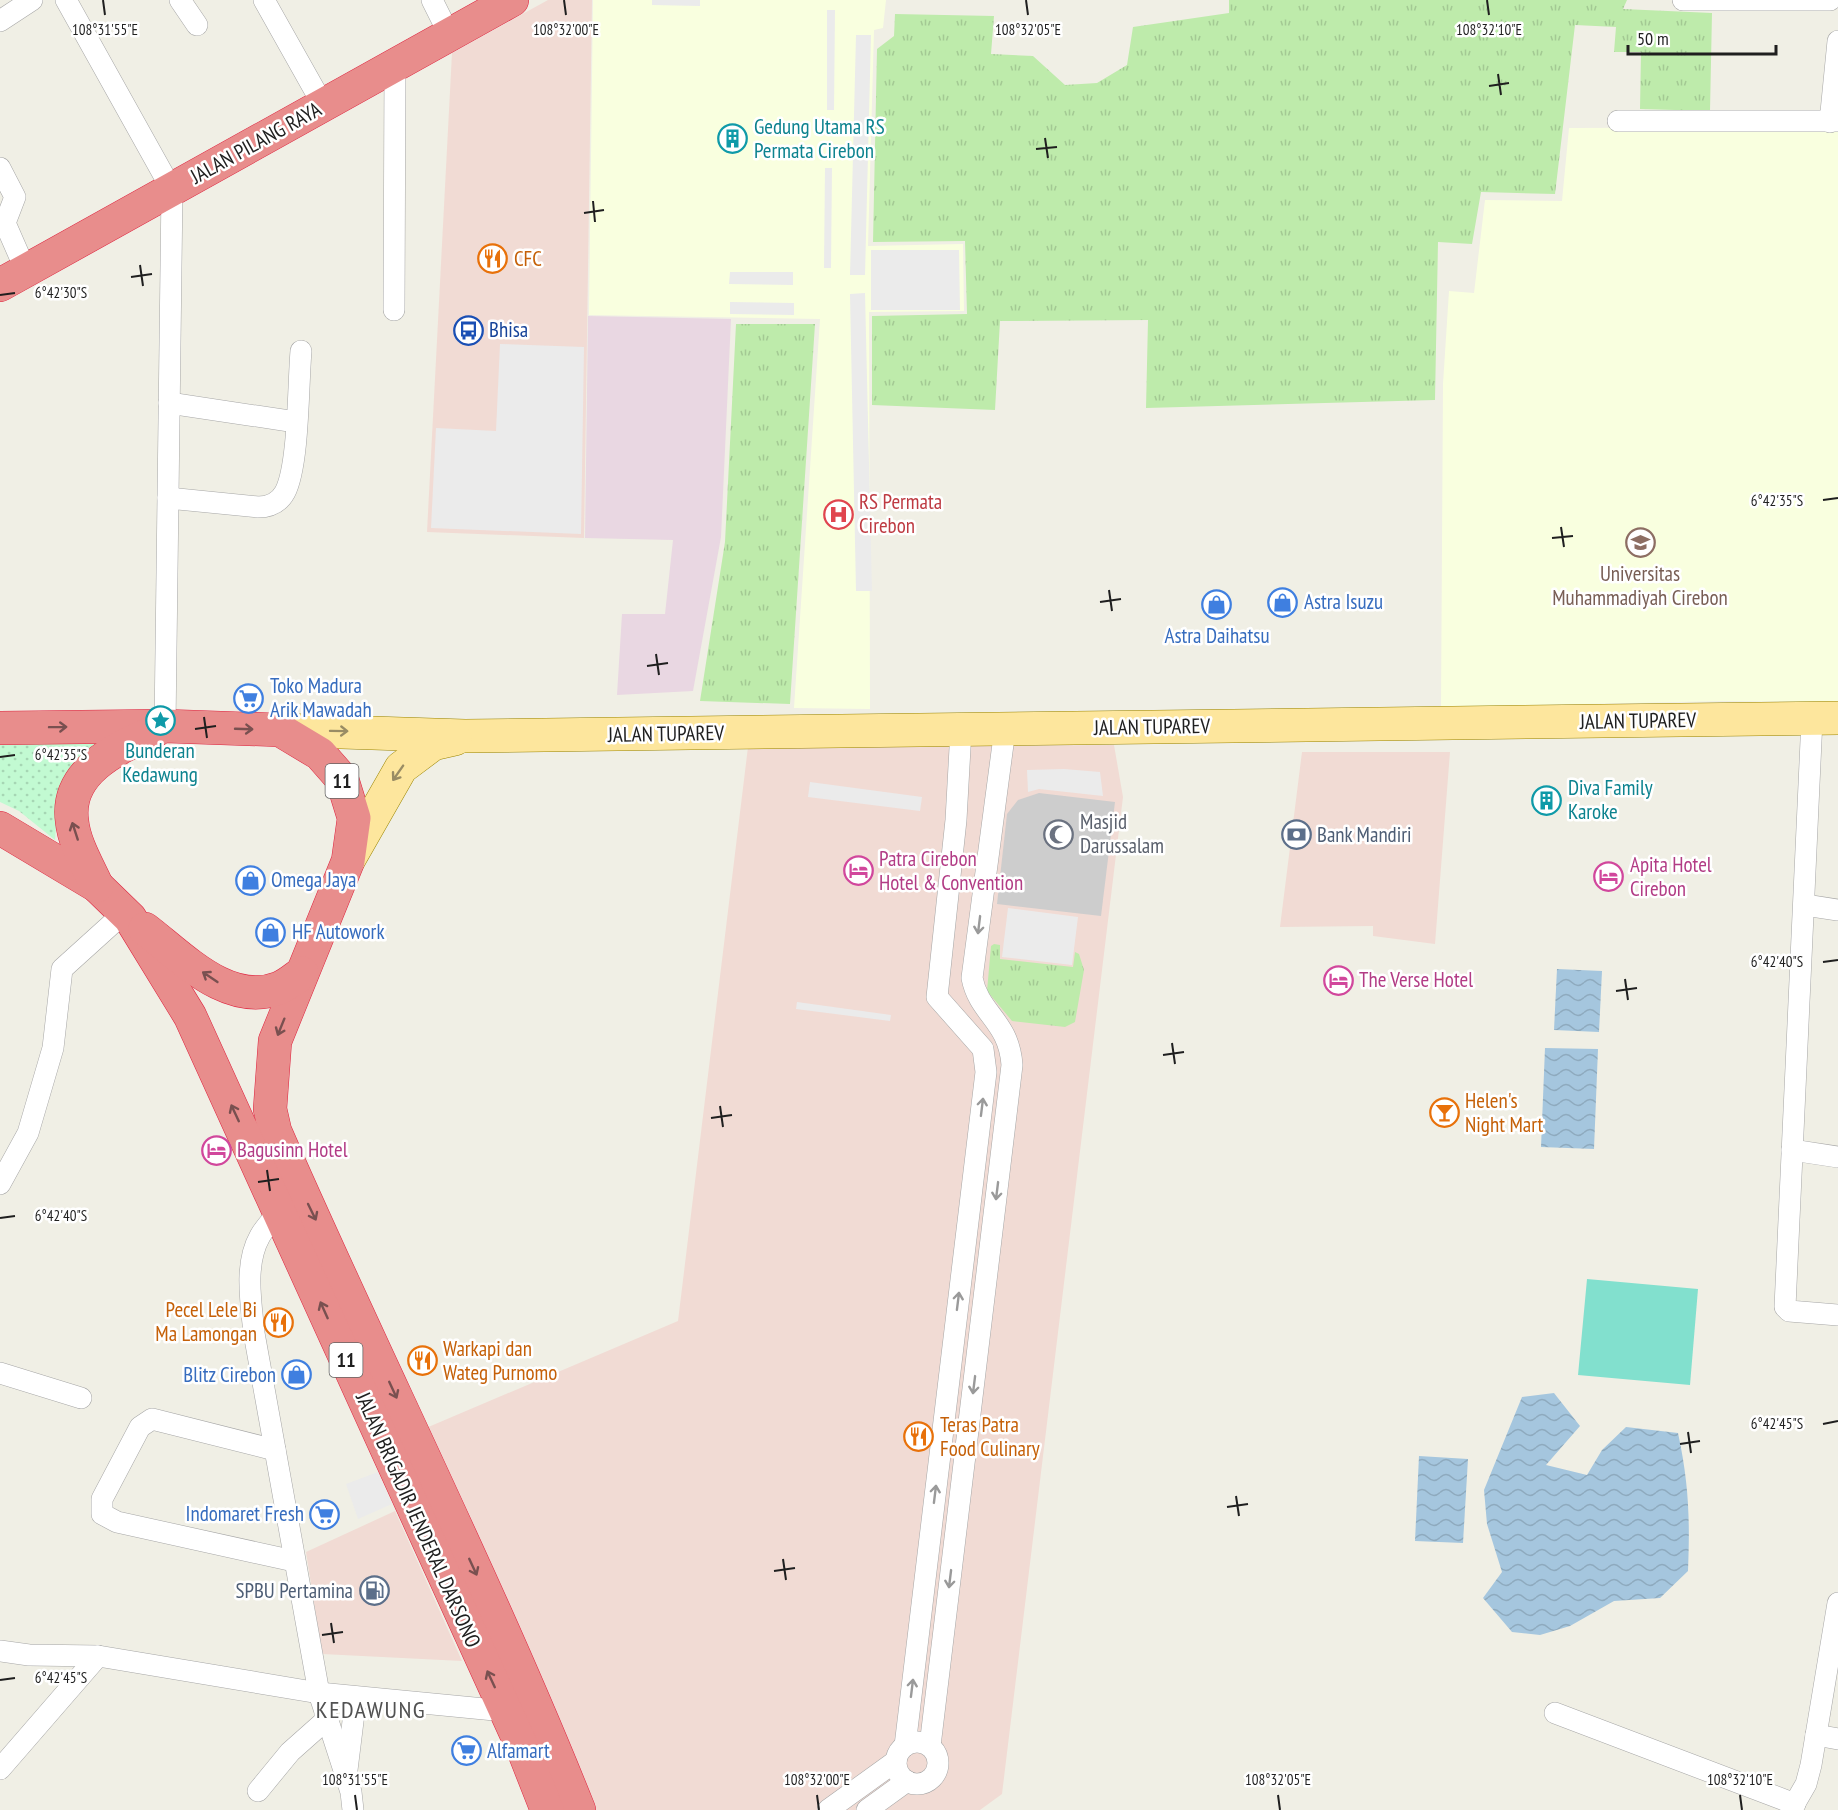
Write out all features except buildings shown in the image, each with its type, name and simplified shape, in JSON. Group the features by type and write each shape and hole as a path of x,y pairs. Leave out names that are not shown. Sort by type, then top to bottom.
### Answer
{"highway":[{"name":"JALAN PILANG RAYA","path":"13,278 512,0"},
{"name":"11","path":"0,728 165,726 280,730 320,754 342,779 354,818 348,861"},
{"path":"97,885 72,821 74,793 97,761 165,726"},
{"name":"11","path":"0,828 97,885"},
{"name":"JALAN BRIGADIR JENDERAL DARSONO","path":"348,861 275,1041 270,1109 274,1131 365,1366 537,1744 579,1810"},
{"name":"JALAN BRIGADIR JENDERAL DARSONO","path":"97,885 128,915 190,1016 280,1210 365,1366"},
{"path":"128,915 212,980 229,988 255,992 278,988 302,973"},
{"name":"JALAN BRIGADIR JENDERAL DARSONO","path":"441,1534 505,1711 537,1744 547,1810"}],"main road":[{"name":"JALAN TUPAREV","path":"465,736 961,730 1003,745 1825,719"},
{"path":"280,730 465,736"},
{"path":"348,861 401,768 433,744 465,736"}],"street":[{"path":"0,21 32,0"},
{"path":"66,0 172,190 165,726"},
{"path":"180,0 197,25"},
{"path":"264,0 322,105"},
{"path":"432,0 450,36"},
{"path":"1683,0 1830,0"},
{"path":"1618,121 1834,122 1838,41"},
{"path":"394,310 395,66"},
{"path":"0,168 15,197 5,223 13,278"},
{"path":"168,498 258,507 274,504 286,490 294,454 301,351"},
{"path":"169,403 296,422"},
{"path":"1825,719 1805,905 1785,1307 1789,1311 1838,1315"},
{"path":"961,730 959,785 937,997 983,1049 987,1059 967,1234 901,1753 897,1769 907,1781 922,1784 935,1775 938,1759 930,1746 1012,1065 1011,1047 1005,1032 974,989 972,978 1003,745"},
{"path":"1805,905 1838,910"},
{"path":"0,1184 28,1133 44,1080 53,1048 62,969 128,915"},
{"path":"1792,1150 1838,1157"},
{"path":"280,1210 260,1236 252,1258 250,1291 254,1333 319,1693 346,1776 353,1810"},
{"path":"967,1234 991,1238"},
{"path":"962,1266 987,1270"},
{"path":"0,1373 81,1398"},
{"path":"275,1450 152,1419 140,1427 102,1499 102,1514 117,1522 294,1561"},
{"path":"1556,1713 1793,1807 1806,1784 1836,1629 1838,1603"},
{"path":"0,1651 29,1655 98,1656 319,1693 505,1711"},
{"path":"0,1769 98,1656"},
{"path":"346,1776 356,1697"},
{"path":"258,1791 290,1752 326,1720"},
{"path":"1816,1735 1838,1739"},
{"path":"828,1810 913,1743 930,1746"},
{"path":"867,1810 907,1781"}],"shaded area":[{"path":"548,0 592,0 584,538 427,532 452,53"},
{"name":"RS Permata Cirebon","path":"593,0 886,0 883,28 874,30 868,246 963,244 964,311 869,312 870,709 794,708 820,319 589,315"},
{"path":"652,0 700,0 700,6 652,5"},
{"path":"827,10 835,10 834,110 827,110"},
{"path":"856,35 871,35 865,275 850,275"},
{"name":"Universitas Muhammadiyah Cirebon","path":"1838,127 1838,702 1723,701 1441,707 1443,384 1449,291 1474,293 1485,200 1562,201 1569,128"},
{"path":"825,168 832,168 831,268 824,268"},
{"path":"871,250 959,250 960,310 871,310"},
{"path":"730,272 793,272 793,285 729,284"},
{"path":"865,293 872,591 856,591 850,294"},
{"path":"730,302 794,303 794,315 730,314"},
{"path":"588,316 731,319 721,537 693,691 617,695 622,614 665,614 673,540 585,538"},
{"path":"500,344 584,347 581,534 431,528 436,428 496,431"},
{"path":"1114,745 1123,797 1002,1794 980,1810 583,1810 426,1428 678,1321 748,747"},
{"path":"1302,752 1450,752 1435,944 1373,936 1373,926 1280,927"},
{"path":"1064,769 1100,772 1103,796 1039,789 1028,792 1027,770"},
{"path":"810,782 922,797 920,811 808,797"},
{"path":"1039,793 1115,802 1101,916 997,904 1007,814 1018,800"},
{"path":"1008,908 1078,917 1072,965 1002,957"},
{"path":"797,1002 891,1015 890,1021 796,1009"},
{"path":"1587,1279 1698,1289 1690,1385 1578,1375"},
{"path":"378,1472 392,1504 358,1519 346,1484"},
{"path":"395,1511 462,1661 322,1654 306,1552"}],"green space":[{"path":"1229,0 1627,0 1623,9 1712,13 1710,111 1640,109 1641,52 1614,52 1616,27 1575,25 1555,194 1481,192 1472,244 1438,242 1435,400 1146,408 1148,320 1000,321 995,410 872,405 872,316 967,314 965,241 873,242 877,49 894,36 895,14 994,16 991,54 1033,56 1065,85 1097,83 1127,65 1133,27 1229,13"},
{"path":"736,324 815,324 790,704 700,701 725,542"},
{"path":"102,743 58,801 55,840 19,811 0,802 0,744"},
{"path":"1000,945 1000,959 1073,967 1075,952 1079,954 1084,970 1075,1022 1065,1027 1012,1021 987,991 991,946"}],"water":[{"path":"1557,969 1602,971 1599,1032 1554,1030"},
{"path":"1545,1048 1598,1049 1594,1149 1541,1147"},
{"path":"1554,1393 1580,1426 1546,1465 1587,1475 1602,1450 1626,1427 1678,1433 1688,1502 1688,1571 1660,1598 1614,1601 1570,1626 1540,1635 1512,1632 1483,1598 1502,1572 1487,1524 1484,1490 1522,1397"},
{"path":"1419,1456 1468,1459 1463,1543 1415,1541"}],"place":[{"name":"Gedung Utama RS Permata Cirebon","path":"733,139"},
{"name":"CFC","path":"493,259"},
{"name":"Bhisa","path":"468,330"},
{"name":"RS Permata Cirebon","path":"838,514"},
{"name":"Universitas Muhammadiyah Cirebon","path":"1640,543"},
{"name":"Astra Isuzu","path":"1283,602"},
{"name":"Astra Daihatsu","path":"1217,605"},
{"name":"Toko Madura Arik Mawadah","path":"249,698"},
{"name":"Bunderan Kedawung","path":"160,720"},
{"name":"Diva Family Karoke","path":"1547,800"},
{"name":"Masjid Darussalam","path":"1059,834"},
{"name":"Bank Mandiri","path":"1296,835"},
{"name":"Patra Cirebon Hotel & Convention","path":"858,871"},
{"name":"Apita Hotel Cirebon","path":"1609,877"},
{"name":"Omega Jaya","path":"250,880"},
{"name":"HF Autowork","path":"271,932"},
{"name":"The Verse Hotel","path":"1338,980"},
{"name":"Helen's Night Mart","path":"1444,1113"},
{"name":"Bagusinn Hotel","path":"216,1150"},
{"name":"Pecel Lele Bi Ma Lamongan","path":"278,1322"},
{"name":"Warkapi dan Wateg Purnomo","path":"422,1361"},
{"name":"Blitz Cirebon","path":"297,1375"},
{"name":"Teras Patra Food Culinary","path":"919,1437"},
{"name":"Indomaret Fresh","path":"325,1514"},
{"name":"SPBU Pertamina","path":"374,1591"},
{"name":"Alfamart","path":"466,1751"}],"district":[{"name":"KEDAWUNG","path":"371,1710"}]}
